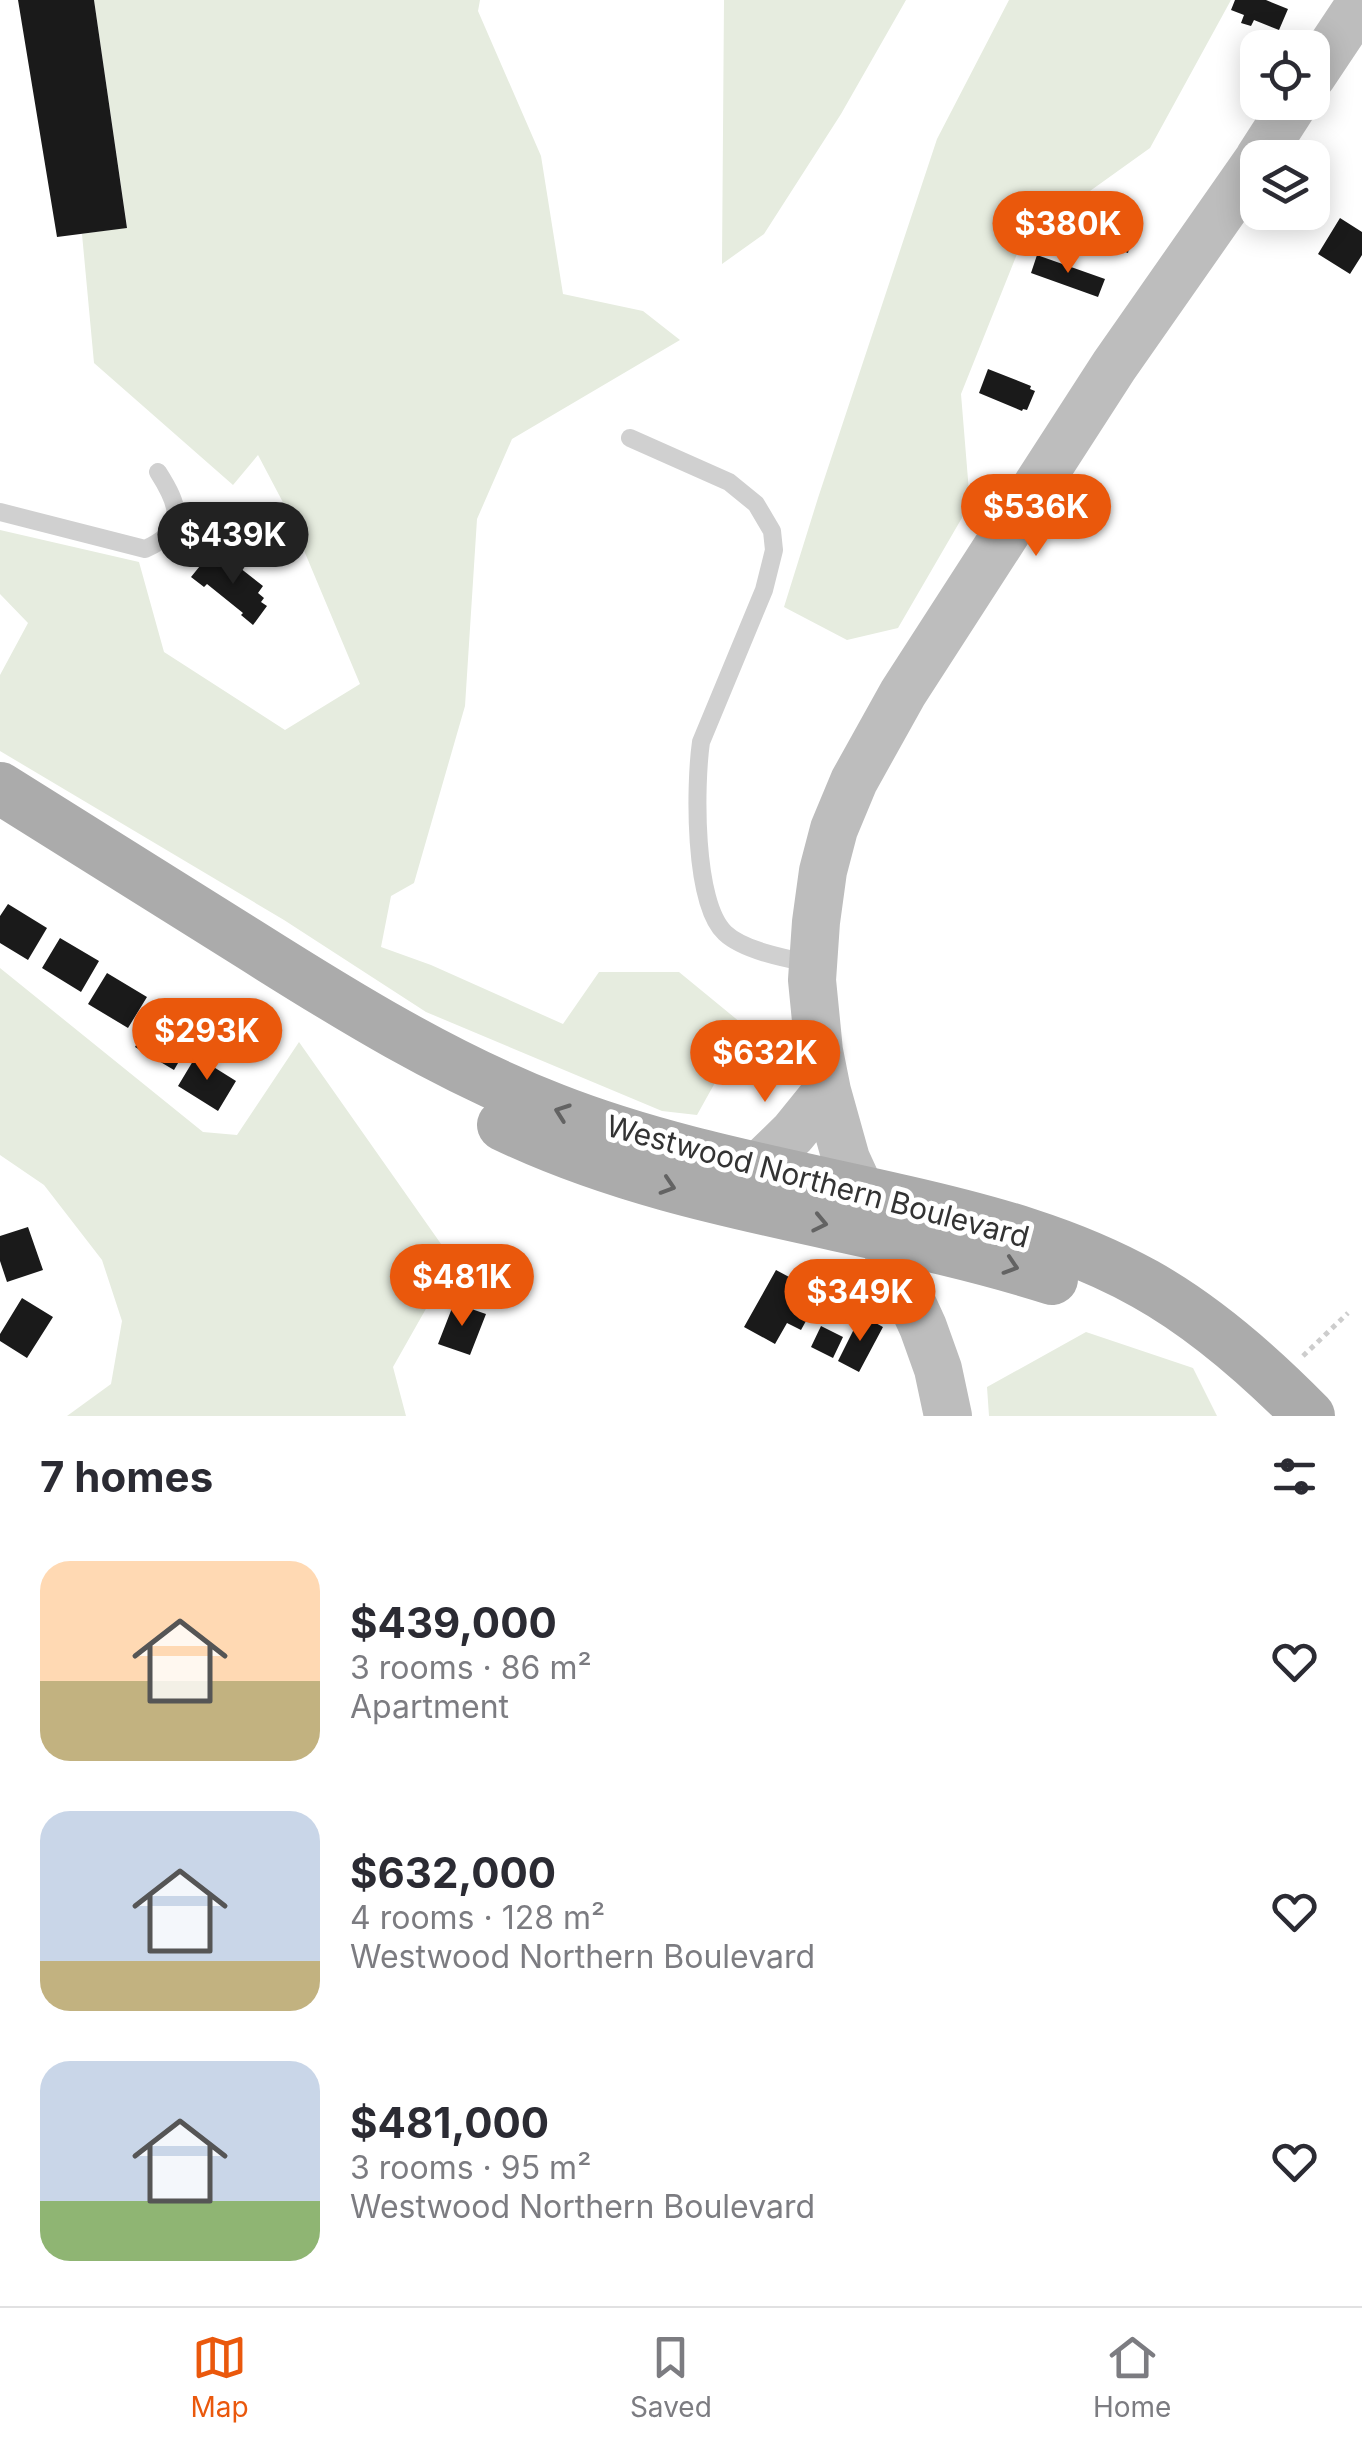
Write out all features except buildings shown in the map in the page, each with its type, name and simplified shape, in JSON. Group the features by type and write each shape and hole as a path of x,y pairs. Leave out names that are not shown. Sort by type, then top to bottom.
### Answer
{"main road":[{"name":"Westwood Northern Boulevard","path":"0,788 305,980 470,1072 556,1110 756,1168 992,1260 1078,1287 1142,1322 1204,1363 1283,1405"},
{"name":"Westwood Northern Boulevard","path":"0,824 363,1049 545,1145 687,1192 872,1213"}],"street":[{"path":"1330,49 1362,1"},
{"path":"948,1416 938,1369 923,1327 846,1158 827,1091 812,980 823,870 834,829 878,735 1114,366 1240,185"},
{"path":"756,1168 793,1133 827,1091"}],"lane":[{"path":"630,438 729,482 756,504 772,531 774,550 764,590 701,742 698,767 702,877 710,908 724,932 744,944 813,964"},
{"path":"0,512 145,549 164,541 176,518 175,499 158,472"}],"path":[{"path":"1283,1405 1348,1313"}],"shaded area":[{"path":"94,0 480,0 478,11 541,156 563,294 643,311 680,340 512,439 477,519 465,706 414,883 391,896 381,947 563,1024 599,972 679,972 746,1027 697,1115 662,1111 426,1012 284,920 0,751 0,675 28,623 0,594 0,530 139,562 164,652 285,730 360,684 287,510 258,455 233,485 94,363 82,234 127,227"},
{"path":"724,0 906,0 841,114 764,234 722,264"},
{"path":"1009,0 1231,0 1150,148 1023,239 961,394 970,504 898,628 847,640 784,607 937,139"},
{"path":"0,968 203,1132 237,1135 299,1042 453,1261 393,1367 406,1416 67,1416 111,1384 122,1321 102,1260 44,1185 0,1155"},
{"path":"1086,1332 1193,1368 1217,1416 989,1416 987,1387"}]}
